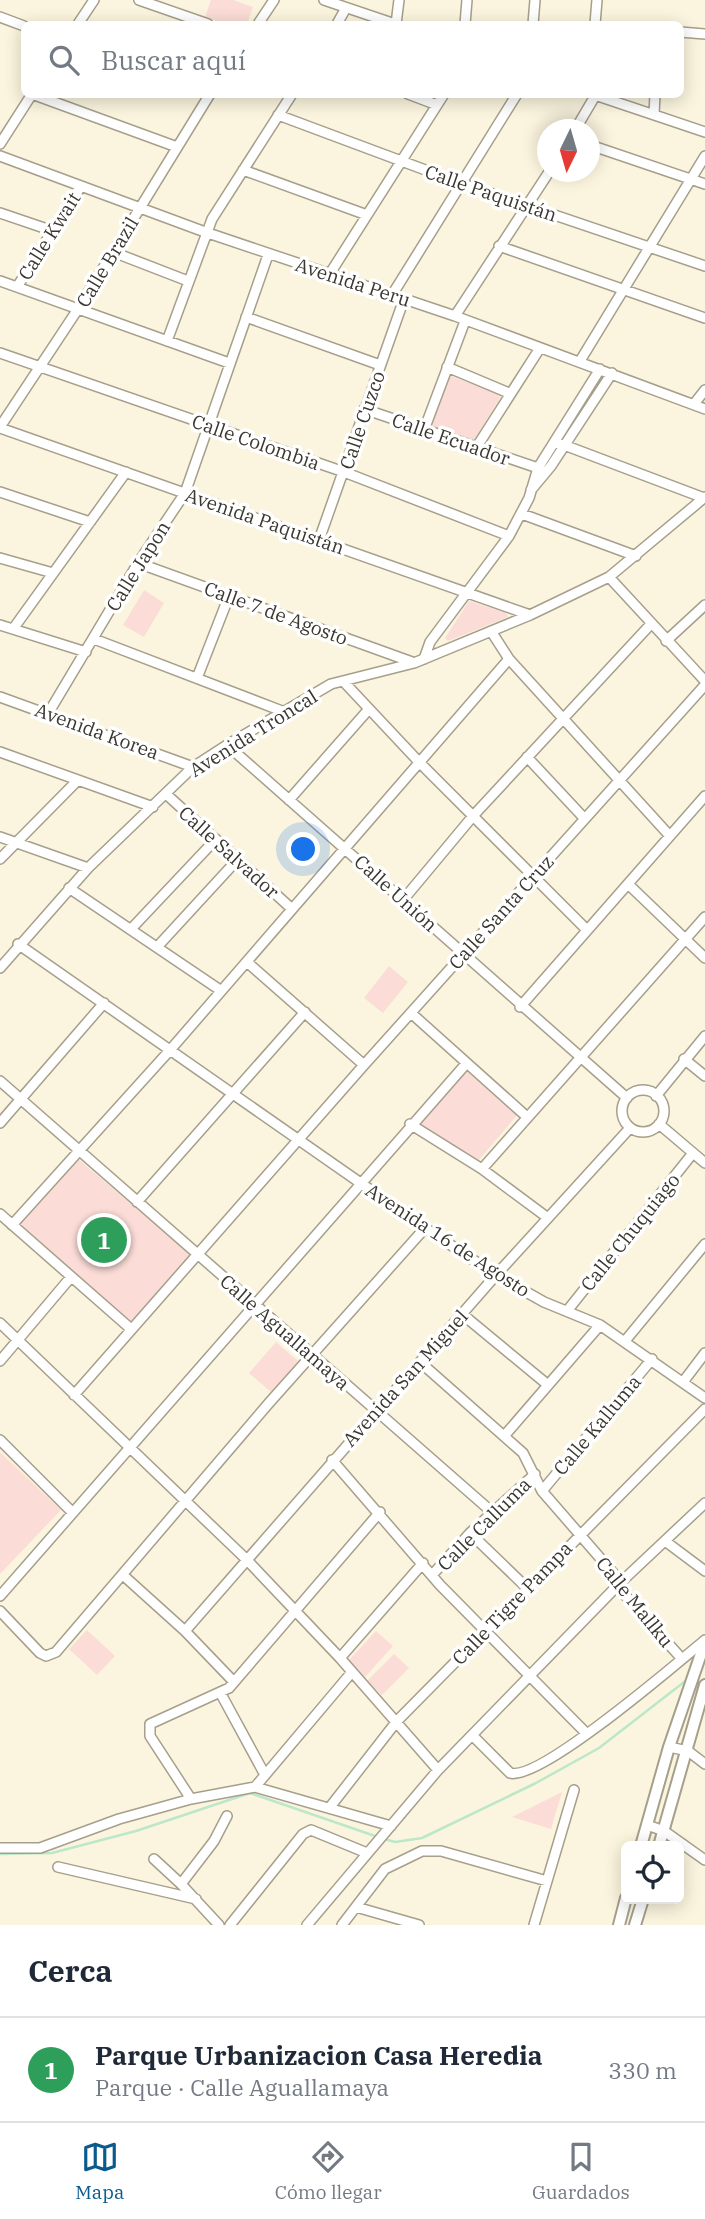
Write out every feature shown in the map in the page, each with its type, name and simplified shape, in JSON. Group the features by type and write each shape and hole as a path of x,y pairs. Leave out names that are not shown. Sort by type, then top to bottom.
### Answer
{"street":[{"path":"80,21 94,0"},
{"path":"139,0 199,21"},
{"path":"260,21 274,0"},
{"path":"324,0 387,21"},
{"path":"396,21 399,0"},
{"path":"464,21 467,0"},
{"path":"533,21 535,0"},
{"path":"596,21 597,0"},
{"path":"339,21 346,8"},
{"path":"0,17 21,25"},
{"path":"684,32 705,34"},
{"path":"0,144 29,98"},
{"path":"43,98 177,147"},
{"name":"Calle Brazil","path":"0,427 78,309 208,98"},
{"path":"167,341 205,232 289,98"},
{"path":"419,98 438,105"},
{"path":"329,275 442,98"},
{"path":"392,295 515,98"},
{"path":"581,119 592,98"},
{"path":"603,98 705,132"},
{"path":"654,115 655,98"},
{"name":"Calle Paquistán","path":"278,115 463,184 705,266"},
{"path":"600,148 705,184"},
{"name":"Avenida Peru","path":"0,156 268,255 580,361 705,409"},
{"path":"580,361 705,156"},
{"path":"243,170 367,215"},
{"path":"454,316 543,182"},
{"name":"Calle Kwait","path":"18,287 81,186"},
{"path":"0,213 53,231"},
{"path":"499,246 705,318"},
{"path":"113,253 188,281"},
{"name":"Calle Japon","path":"49,712 138,563 185,493 268,255"},
{"path":"0,281 229,363"},
{"name":"Calle Cuzco","path":"319,540 404,299"},
{"path":"246,317 380,365"},
{"path":"424,430 465,321"},
{"path":"476,448 540,348"},
{"name":"Calle Colombia","path":"0,353 344,472 509,536"},
{"path":"447,368 509,393"},
{"path":"419,661 429,642 509,536 522,514 538,468 560,444 600,369"},
{"path":"530,491 560,444 612,373"},
{"path":"694,404 705,390"},
{"name":"Calle Ecuador","path":"364,409 538,468"},
{"name":"Avenida Paquistán","path":"0,427 530,615"},
{"path":"560,444 704,497"},
{"path":"13,629 126,472"},
{"path":"0,492 90,522"},
{"name":"Avenida Troncal","path":"0,968 18,944 88,868 193,767 282,711 331,684 419,661 530,615 609,577 704,497"},
{"path":"522,514 636,556"},
{"path":"0,558 53,573"},
{"name":"Calle 7 de Agosto","path":"138,563 419,661"},
{"path":"609,577 705,683"},
{"path":"197,678 229,596"},
{"path":"666,641 703,610"},
{"path":"0,625 86,652"},
{"path":"403,900 473,816 650,625"},
{"path":"491,631 509,659 669,835"},
{"path":"94,639 282,711"},
{"path":"12,1225 171,1049 509,659"},
{"path":"343,681 420,763 586,929"},
{"name":"Calle Santa Cruz","path":"74,1395 705,683"},
{"name":"Avenida Korea","path":"0,697 49,712 193,767"},
{"path":"289,800 369,709"},
{"name":"Calle Unión","path":"227,745 626,1098"},
{"path":"0,752 153,807"},
{"path":"527,757 584,818"},
{"path":"0,859 78,780"},
{"name":"Calle Salvador","path":"166,794 292,909"},
{"path":"520,1007 705,796"},
{"path":"0,837 88,868"},
{"path":"132,928 216,839"},
{"path":"158,946 238,859"},
{"path":"628,884 705,958"},
{"path":"69,888 132,928 220,990"},
{"path":"482,1169 526,1116 705,917"},
{"name":"Avenida 16 de Agosto","path":"18,944 496,1275 600,1325 705,1398"},
{"path":"247,961 364,1065"},
{"path":"0,1123 104,1003"},
{"path":"137,1202 305,1012"},
{"path":"411,1013 465,1065 526,1116"},
{"path":"656,1096 705,1036"},
{"path":"684,1059 705,1076"},
{"path":"0,1596 71,1511 130,1448 253,1305 363,1184 410,1124 465,1065"},
{"name":"Calle Aguallamaya","path":"0,1081 492,1512"},
{"path":"638,1091 656,1096 663,1106 659,1125 642,1132 630,1128 622,1110 626,1098 638,1091"},
{"path":"410,1124 482,1169 548,1218"},
{"path":"659,1125 705,1163"},
{"name":"Avenida San Miguel","path":"185,1631 332,1460 630,1128"},
{"name":"Calle Chuquiago","path":"567,1311 693,1153"},
{"path":"0,1214 131,1329"},
{"path":"0,1611 40,1653 51,1655 124,1576 269,1403 314,1357 425,1228"},
{"path":"625,1341 705,1244"},
{"path":"0,1361 71,1277"},
{"path":"462,1314 548,1385"},
{"path":"0,1323 297,1611 438,1770"},
{"path":"505,1435 600,1325"},
{"path":"683,1381 705,1353"},
{"name":"Calle Kalluma","path":"542,1491 652,1359"},
{"name":"Calle Mallku","path":"420,1362 505,1435 523,1454 542,1491 620,1583 624,1594 682,1659"},
{"name":"Calle Tigre Pampa","path":"330,1807 397,1721 705,1409"},
{"path":"0,1440 71,1511"},
{"path":"332,1460 484,1632 587,1734"},
{"name":"Calle Calluma","path":"433,1574 470,1533 534,1474"},
{"path":"307,1925 438,1770 620,1583 705,1503"},
{"path":"191,1799 148,1728 154,1722 221,1694 234,1682 380,1512"},
{"path":"470,1533 527,1588"},
{"path":"665,1541 705,1571"},
{"path":"340,1658 423,1563"},
{"path":"124,1576 185,1631 234,1682"},
{"path":"473,1736 510,1773 516,1775 545,1762 587,1734 705,1641"},
{"path":"661,1841 698,1710 702,1681 700,1660 705,1641"},
{"path":"255,1787 352,1672"},
{"path":"642,1841 669,1747 702,1681"},
{"path":"221,1694 265,1775"},
{"path":"669,1747 688,1751 705,1764"},
{"path":"0,1848 40,1847 119,1819 191,1799 255,1787 330,1807 354,1818 391,1826"},
{"path":"534,1925 574,1790"},
{"path":"181,1884 214,1840 227,1816"},
{"path":"647,1825 664,1831 705,1860"},
{"path":"230,1925 303,1834 311,1830 367,1853"},
{"path":"342,1925 385,1869 431,1850 547,1881"},
{"path":"154,1859 219,1925"},
{"path":"58,1867 196,1899"},
{"path":"619,1925 624,1904"},
{"path":"635,1925 641,1904"},
{"path":"356,1906 419,1925"}],"shaded area":[{"path":"211,0 233,0 253,7 248,21 217,21 205,17"},
{"path":"448,375 502,395 472,443 428,428"},
{"path":"144,590 164,603 144,637 123,625"},
{"path":"469,601 506,613 508,617 448,641 445,638"},
{"path":"389,966 408,982 383,1013 364,998"},
{"path":"465,1070 518,1114 478,1161 418,1123"},
{"path":"77,1158 191,1255 132,1323 18,1225"},
{"path":"276,1342 298,1361 271,1392 249,1373"},
{"path":"0,1452 61,1510 0,1574"},
{"path":"87,1630 115,1656 97,1675 69,1649"},
{"path":"376,1631 393,1646 365,1677 348,1661"},
{"path":"394,1654 409,1668 382,1695 367,1681"},
{"path":"562,1792 551,1829 512,1817"}],"waterway":[{"path":"384,1839 395,1842 422,1838 536,1783 599,1748 688,1679"},
{"path":"0,1854 52,1853 136,1831 250,1793 378,1837"}],"place":[{"name":"Parque Urbanizacion Casa Heredia","path":"104,1240"}]}
